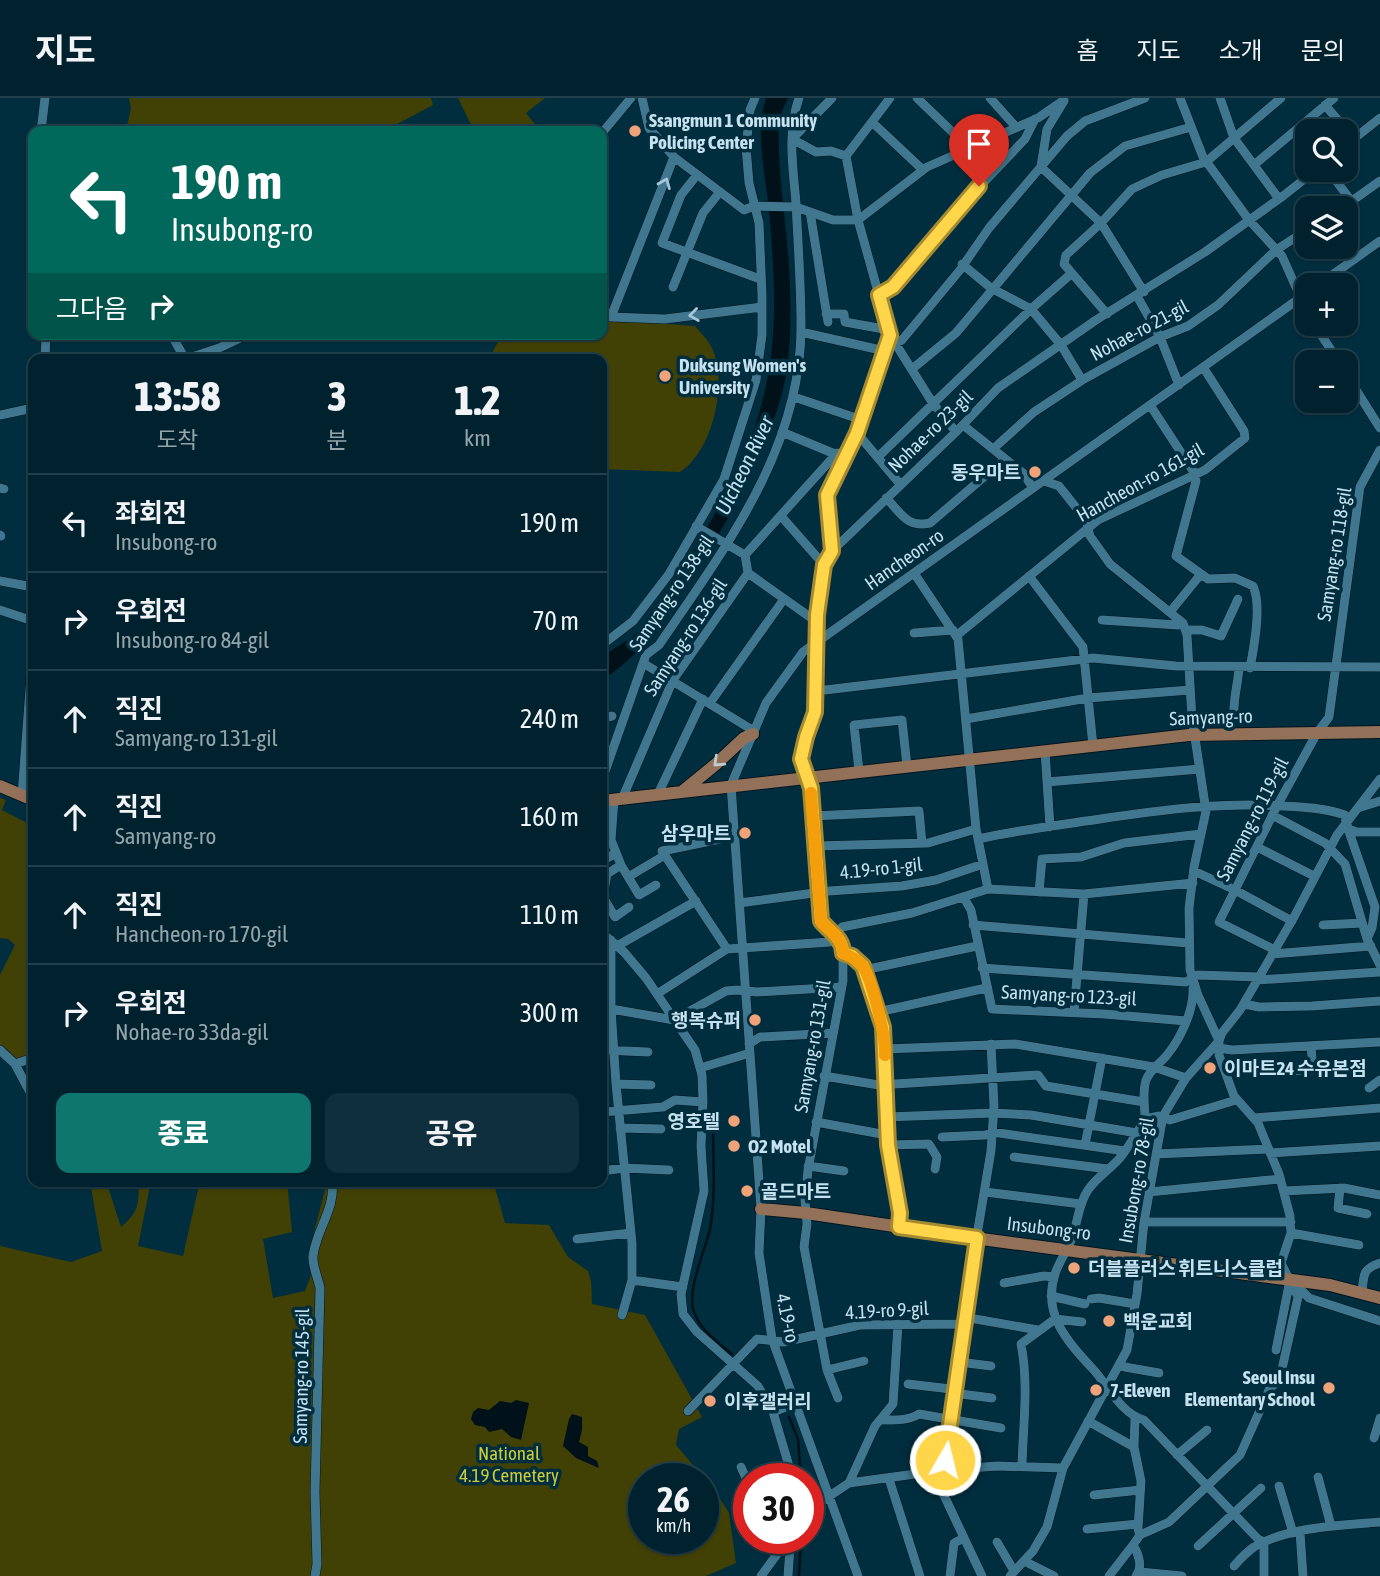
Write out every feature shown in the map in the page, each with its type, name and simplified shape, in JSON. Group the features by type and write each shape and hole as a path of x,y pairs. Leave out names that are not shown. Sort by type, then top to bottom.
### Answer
{"main road":[{"name":"Samyang-ro","path":"613,800 1195,735 1380,732"},
{"path":"682,791 754,733"},
{"path":"0,786 27,798"},
{"name":"Insubong-ro","path":"761,1209 1330,1284 1380,1298"}],"street":[{"path":"42,126 45,98"},
{"path":"607,127 631,98"},
{"path":"642,98 649,128 674,157 744,210 754,206 796,206 833,220 858,220 923,170 1035,119 1064,99"},
{"path":"607,641 633,621 669,573 724,479 756,380 762,335 759,223 749,183 746,147 750,110 755,98"},
{"name":"Samyang-ro 138-gil","path":"607,766 646,655 659,645 762,484 794,397 801,332 792,139 794,113 799,98"},
{"path":"832,98 792,139 816,152 831,151 846,156"},
{"path":"890,98 846,156 858,220 891,336 932,402 959,428 1023,473 1033,488"},
{"path":"917,98 969,148"},
{"path":"990,98 1016,127"},
{"path":"810,212 827,318 844,314 845,321 902,340 960,270 989,228 1067,136 1085,121 1132,100 1145,98"},
{"path":"1180,98 1206,162 1249,220 1282,256 1295,279"},
{"path":"1220,98 1234,138 1279,199"},
{"path":"1107,314 1065,264 1066,256 1132,189 1162,175 1206,162 1280,98"},
{"path":"1254,165 1334,98"},
{"path":"1041,167 1046,128 1063,106 1064,99"},
{"path":"1325,106 1334,119"},
{"path":"1358,135 1380,118"},
{"path":"879,295 893,287 965,202 1025,139 1035,119"},
{"path":"872,122 923,170"},
{"path":"912,369 956,333 1090,173 1125,146 1191,127"},
{"path":"674,157 611,317 665,319 762,307"},
{"path":"1041,167 1101,223 1140,294 1179,385"},
{"path":"697,175 681,195 662,243 760,279"},
{"path":"1358,198 1380,181"},
{"name":"Nohae-ro 23-gil","path":"824,565 832,551 998,388 1249,220 1301,182"},
{"path":"673,287 703,214 719,193"},
{"name":"Nohae-ro 21-gil","path":"993,450 1034,412 1082,380 1160,337 1188,327 1219,305 1276,250 1295,238"},
{"path":"1335,273 1380,241"},
{"path":"962,264 991,288 1031,309 1061,345"},
{"path":"878,457 932,402 1072,273"},
{"name":"Hancheon-ro","path":"731,785 766,703 803,652 1295,301"},
{"path":"801,332 885,351"},
{"path":"832,551 827,495 857,433 891,336"},
{"path":"201,354 236,340"},
{"name":"Nohae-ro 21-gil","path":"1061,345 1082,380"},
{"name":"Hancheon-ro 161-gil","path":"954,633 1089,527 1120,508 1205,470 1245,438 1244,431 1203,367"},
{"path":"1358,393 1380,428"},
{"path":"794,397 862,420"},
{"path":"1150,405 1195,474 1196,481 1176,556 1208,579 1235,578 1254,586 1257,594 1254,650 1238,685 1233,702 1234,715"},
{"path":"0,414 28,409"},
{"path":"782,432 837,453 848,452"},
{"path":"857,433 900,484"},
{"name":"Samyang-ro 118-gil","path":"1317,733 1329,717 1360,487 1380,450"},
{"path":"745,555 837,453"},
{"path":"886,498 911,523 917,526 930,523 1005,459"},
{"path":"1044,481 1059,486 1086,520 1090,536 1110,564 1170,612 1184,627 1206,811 1189,908 1188,943 1193,995 1186,1021 1166,1056 1154,1067 1147,1080 1143,1093 1145,1119 1137,1133 1125,1151 1088,1190 1081,1204 1073,1237 1054,1278 1051,1306 1055,1319 1076,1350 1115,1399 1135,1418 1144,1420 1258,1539 1264,1542"},
{"path":"781,516 824,565 817,622 815,712 801,759 806,777"},
{"path":"696,526 745,555"},
{"path":"745,555 748,573 817,622"},
{"name":"Samyang-ro 136-gil","path":"613,800 674,680 748,573"},
{"path":"914,573 954,633 961,674 977,834 988,889"},
{"path":"1170,612 1201,574"},
{"path":"1029,576 1083,647 1093,746"},
{"path":"0,581 28,586"},
{"path":"658,794 707,701 784,599"},
{"path":"1102,620 1178,625 1221,636 1238,599"},
{"path":"0,610 28,619"},
{"path":"914,633 954,633"},
{"path":"816,690 1085,659 1189,667 1380,667"},
{"path":"643,663 674,680 754,733"},
{"path":"965,719 1088,698 1190,690"},
{"path":"607,717 612,716"},
{"path":"859,771 854,725 902,720 907,766"},
{"name":"Samyang-ro 119-gil","path":"1274,952 1219,922 1317,733"},
{"path":"1045,751 1050,827"},
{"path":"1047,782 1200,769"},
{"path":"27,798 28,773"},
{"name":"Samyang-ro 131-gil","path":"806,777 811,788 821,921 836,934 843,946 842,987 808,1166 804,1247 827,1370 838,1398"},
{"name":"Insubong-ro 78-gil","path":"1012,1574 1033,1550 1047,1527 1063,1468 1126,1350 1135,1304 1144,1222 1163,1116 1186,1078 1219,1045 1222,1033 1244,1004 1329,850 1380,779"},
{"name":"4.19-ro","path":"731,785 761,1209 759,1253 773,1342 858,1576"},
{"path":"613,800 611,840 621,865 639,895 656,886"},
{"path":"1356,809 1380,801"},
{"path":"815,846 922,843 1205,805 1312,808 1345,815 1375,906 1369,942"},
{"path":"813,816 919,811 922,843"},
{"path":"1272,816 1325,843 1345,864 1362,923 1380,965"},
{"path":"1346,823 1349,830 1356,832 1380,832"},
{"path":"1039,892 1042,859 1081,857 1124,843 1201,834"},
{"path":"727,949 662,851 734,836"},
{"path":"1257,847 1314,876"},
{"path":"607,858 616,853"},
{"path":"628,877 665,855"},
{"name":"4.19-ro 1-gil","path":"739,903 818,892 902,887 936,880 983,864"},
{"path":"607,874 621,865"},
{"path":"1194,871 1292,921"},
{"path":"657,995 727,949 831,942 842,927 912,913 988,889 1084,894 1193,883"},
{"path":"1074,1012 1084,894"},
{"name":"Samyang-ro 123-gil","path":"964,898 971,910 992,1009 1186,1021"},
{"path":"614,943 695,901"},
{"path":"607,905 615,917 629,907"},
{"path":"1323,925 1362,923"},
{"path":"973,925 1188,943"},
{"path":"607,937 657,995 695,1051 700,1068 704,1191 683,1287 683,1314 697,1332 758,1386 773,1412 788,1463"},
{"path":"1274,952 1369,942"},
{"path":"614,943 611,1009 631,1233 632,1280 622,1315"},
{"path":"864,970 977,946"},
{"path":"843,953 852,956 863,966 883,1027 886,1049 886,1116 900,1213 899,1227"},
{"name":"Samyang-ro 123-gil","path":"982,968 1186,982 1197,975 1258,979 1380,972"},
{"path":"1109,1576 1140,1535 1169,1522 1240,1455 1269,1390 1280,1378 1298,1297 1281,1263 1292,1233 1280,1179 1254,1118 1236,1100 1219,1055 1219,1045 1191,978"},
{"path":"611,1009 674,1020 726,991 842,987"},
{"path":"878,1012 986,988"},
{"path":"1244,1004 1259,1007 1312,1006 1380,1001"},
{"path":"700,1068 749,1049 760,1037 833,1033"},
{"path":"1219,1045 1232,1051 1380,1042"},
{"path":"886,1049 991,1044 1038,1046 1154,1067 1186,1078"},
{"path":"945,1470 992,1132 991,1044"},
{"path":"1311,1045 1313,1070"},
{"path":"0,1050 15,1064 28,1088"},
{"path":"607,1050 649,1052"},
{"path":"1086,1145 1102,1058"},
{"path":"15,1064 28,1060"},
{"path":"1274,1072 1347,1068"},
{"path":"824,1076 879,1085 1038,1075 1046,1086 1144,1102"},
{"path":"1369,1088 1380,1080"},
{"path":"616,1084 651,1085"},
{"path":"607,1111 663,1107 675,1100 703,1102"},
{"path":"1145,1119 1163,1116 1170,1120 1236,1100"},
{"path":"1254,1118 1380,1108"},
{"path":"886,1116 993,1113 1031,1115 1137,1133"},
{"path":"816,1122 888,1140 929,1144 937,1157 935,1169"},
{"path":"620,1128 661,1129"},
{"path":"942,1137 986,1135 992,1132 1125,1151"},
{"path":"1156,1154 1380,1146"},
{"path":"1014,1157 1108,1169"},
{"path":"808,1166 844,1171"},
{"path":"607,1170 624,1168 669,1170"},
{"path":"1149,1192 1280,1179"},
{"name":"Samyang-ro 145-gil","path":"315,1576 320,1288 312,1257 328,1214 333,1187"},
{"path":"1284,1191 1340,1188 1380,1195"},
{"path":"1340,1188 1338,1208 1367,1214"},
{"path":"985,1192 1081,1204"},
{"path":"1144,1222 1291,1222"},
{"path":"577,1239 631,1233"},
{"path":"1292,1233 1359,1245"},
{"path":"1362,1293 1365,1272 1369,1267 1380,1263"},
{"path":"1004,1283 1044,1276 1054,1278"},
{"path":"632,1280 683,1287"},
{"path":"1276,1350 1290,1280"},
{"name":"Insubong-ro","path":"1290,1280 1309,1298 1380,1321"},
{"path":"1051,1296 1088,1302 1100,1298 1135,1304"},
{"path":"1022,1466 1026,1404 1021,1344 1055,1319 1082,1322"},
{"name":"4.19-ro 9-gil","path":"733,1364 757,1339 784,1342 860,1325 964,1320 1038,1330"},
{"path":"849,1483 880,1420 893,1404 898,1325"},
{"path":"827,1370 864,1361"},
{"path":"959,1362 991,1366"},
{"path":"688,1410 733,1364"},
{"path":"1119,1366 1159,1373"},
{"path":"908,1384 951,1389 992,1398"},
{"path":"773,1412 796,1403"},
{"path":"880,1420 896,1420 919,1414 1001,1428"},
{"path":"1135,1418 1134,1447 1140,1473 1140,1535"},
{"path":"1374,1438 1380,1418"},
{"path":"1088,1421 1134,1447"},
{"path":"1177,1455 1207,1430"},
{"path":"824,1501 849,1483 945,1470 1022,1466 1063,1468"},
{"path":"933,1472 982,1576"},
{"path":"1318,1478 1331,1526"},
{"path":"888,1479 920,1576"},
{"path":"1279,1486 1296,1533 1303,1576"},
{"path":"1198,1546 1261,1488"},
{"path":"1094,1495 1140,1490"},
{"path":"1234,1566 1250,1550 1264,1542 1331,1526 1380,1522"},
{"path":"1087,1529 1139,1524"},
{"path":"950,1576 954,1543 964,1538"},
{"path":"997,1542 1012,1574"},
{"path":"1264,1542 1264,1576"},
{"path":"1133,1545 1138,1557 1139,1575 1182,1576"},
{"path":"761,1576 777,1554"},
{"path":"788,1576 789,1554"},
{"path":"1024,1561 1054,1576"}],"green space":[{"path":"129,98 431,98 433,105 394,126 127,126 131,108"},
{"path":"458,98 545,98 526,113 536,126 472,126"},
{"path":"607,319 695,326 712,348 717,363 718,397 709,433 692,462 680,472 607,469 607,354 492,354 499,340 607,340"},
{"path":"0,798 6,800 2,810 28,823 28,1056 13,1060 0,1050 0,975 15,945 8,939 0,938"},
{"name":"National 4.19 Cemetery","path":"91,1187 108,1187 121,1227 131,1218 136,1208 138,1187 150,1187 138,1246 183,1256 199,1187 288,1187 292,1232 263,1239 273,1298 305,1291 311,1275 308,1255 324,1187 495,1187 505,1223 549,1225 568,1257 588,1271 592,1304 645,1315 702,1417 679,1429 676,1445 691,1463 628,1463 628,1554 719,1554 719,1497 729,1513 736,1563 706,1576 0,1576 0,1246 71,1262 102,1251"}],"water":[{"name":"Uicheon River","path":"766,98 788,98 780,117 779,131 790,301 789,356 781,397 774,420 745,486 698,568 644,644 607,676 607,654 632,637 649,620 715,514 733,480 759,415 767,382 774,308 771,230 761,146"},
{"path":"516,1400 529,1403 521,1440 511,1437 502,1429 489,1432 485,1427 475,1425 471,1419 478,1408 489,1410 500,1401 511,1403"},
{"path":"572,1414 582,1417 579,1442 588,1447 588,1456 597,1461 599,1468 576,1458 563,1446"}],"waterway":[{"path":"713,1125 712,1216 692,1300 695,1316 714,1339 732,1354"},
{"path":"789,1417 798,1439 800,1463"},
{"path":"799,1576 800,1554"}],"slow traffic":[{"path":"811,793 821,921 836,934 843,946 843,953 852,956 863,966 883,1027 885,1055"}],"place":[{"name":"Ssangmun 1 Community Policing Center","path":"635,131"},
{"name":"Duksung Women's University","path":"665,376"},
{"name":"동우마트","path":"1035,472"},
{"name":"삼우마트","path":"745,833"},
{"name":"행복슈퍼","path":"755,1020"},
{"name":"이마트24 수유본점","path":"1210,1068"},
{"name":"영호텔","path":"734,1121"},
{"name":"O2 Motel","path":"734,1146"},
{"name":"골드마트","path":"747,1191"},
{"name":"더블플러스 휘트니스클럽","path":"1074,1268"},
{"name":"백운교회","path":"1109,1321"},
{"name":"Seoul Insu Elementary School","path":"1329,1388"},
{"name":"7-Eleven","path":"1096,1390"},
{"name":"이후갤러리","path":"710,1401"}],"route":[{"path":"945,1460 977,1238 899,1227 900,1213 888,1145 883,1027 863,966 852,956 843,953 843,946 836,934 821,921 811,788 801,759 815,712 820,586 824,565 832,551 827,495 857,433 890,335 879,295 893,287 979,186"}]}
